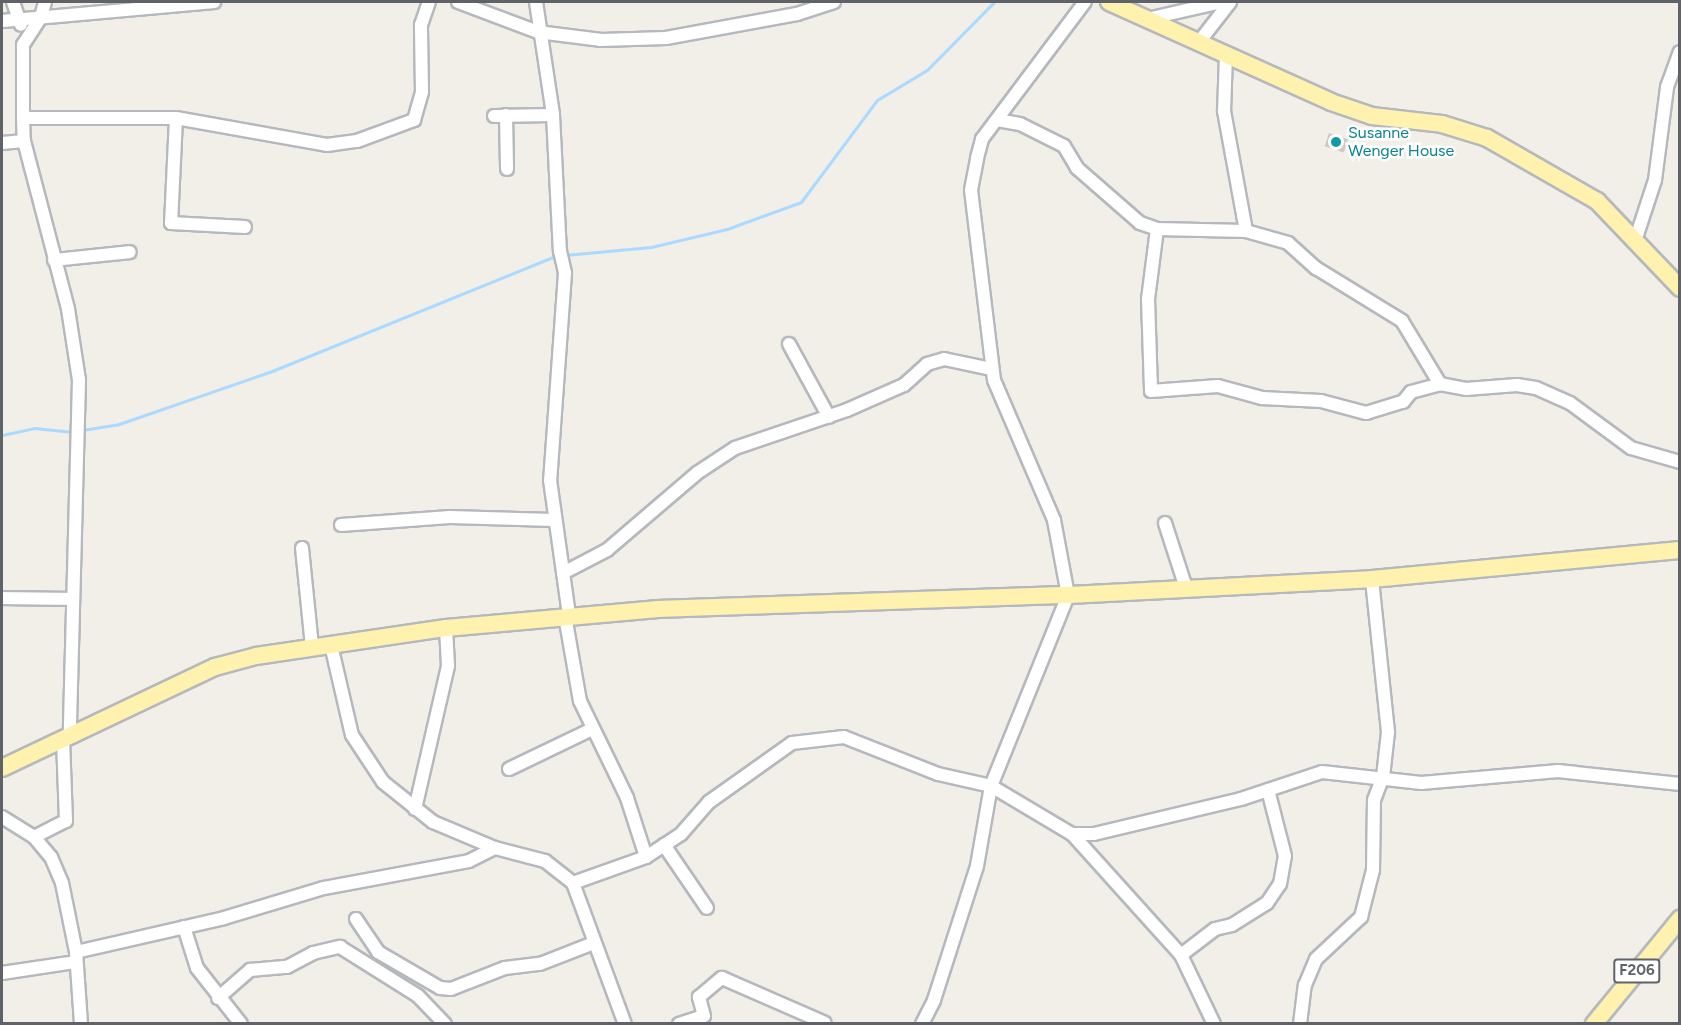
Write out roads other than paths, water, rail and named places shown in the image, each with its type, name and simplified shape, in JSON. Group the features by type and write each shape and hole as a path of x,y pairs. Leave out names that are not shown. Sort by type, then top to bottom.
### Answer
{"main road":[{"path":"1109,2 1331,102 1372,116 1465,129 1487,138 1597,201 1636,238 1680,288"},
{"path":"2,768 215,667 312,647 446,628 567,615 1068,596 1372,579 1680,550"},
{"name":"F206","path":"1594,1023 1680,919"}],"street":[{"path":"13,2 21,19 24,141 75,344 80,421 71,599 66,821 34,837"},
{"path":"23,45 41,17 45,2"},
{"path":"2,21 214,2"},
{"path":"22,118 176,118 327,145 357,141 410,122 422,92 418,47 429,2"},
{"path":"458,2 538,32 601,40 666,38 797,14 834,2"},
{"path":"536,2 538,32 552,115 560,250 566,273 550,480 554,520 580,701 627,798 646,857"},
{"path":"922,1023 934,1000 977,866 991,786 1068,596 1054,520 992,369 971,190 982,139 1085,2"},
{"path":"1147,19 1222,2"},
{"path":"1199,42 1230,2"},
{"path":"1636,238 1655,180 1667,87 1680,52"},
{"path":"1226,55 1224,111 1246,231"},
{"path":"507,168 500,116 552,115"},
{"path":"176,118 171,223 245,227"},
{"path":"998,120 1020,124 1058,141 1100,191 1140,222 1157,229 1246,231 1288,243 1316,268 1397,317 1413,334 1440,384"},
{"path":"2,143 24,141"},
{"path":"1157,229 1148,299 1151,391 1218,386 1262,398 1321,401 1366,413 1440,384 1466,389 1536,388 1570,404 1631,448 1680,462"},
{"path":"54,260 130,252"},
{"path":"789,344 829,417"},
{"path":"563,573 607,550 697,474 735,448 829,417 904,385 927,364 944,358 992,369"},
{"path":"341,525 450,517 554,520"},
{"path":"1165,522 1186,588"},
{"path":"302,548 312,647"},
{"path":"1300,1023 1305,985 1316,959 1361,917 1367,903 1377,830 1374,800 1383,777 1386,696 1372,579"},
{"path":"2,598 71,599"},
{"path":"415,809 448,666 446,628"},
{"path":"331,645 359,750 382,782 433,822 495,848 545,861 573,883 625,1023"},
{"path":"509,769 592,729"},
{"path":"573,883 646,857 697,820 709,802 776,752 813,738 844,737 866,743 938,774 991,786 1072,834 1181,955 1214,1023"},
{"path":"1072,834 1094,834 1268,790 1322,772 1421,783 1558,771 1680,784"},
{"path":"1181,955 1215,929 1232,925 1267,903 1280,884 1285,856 1268,790"},
{"path":"2,817 34,837 51,857 62,883 76,957 81,1023"},
{"path":"664,845 707,908"},
{"path":"2,973 76,957 319,891 469,861 495,848"},
{"path":"356,919 378,952 440,988 451,989 505,968 540,964 594,944"},
{"path":"184,927 197,968 218,998 241,1023"},
{"path":"218,998 250,970 287,967 313,953 340,947 418,996 446,1023"},
{"path":"679,1023 704,1016 699,997 722,978 825,1023"}],"waterway":[{"path":"565,255 651,247 727,229 801,202 877,100 927,70 994,2"},
{"path":"82,430 119,424 272,371 558,255"},
{"path":"2,435 34,428 73,432"}],"place":[{"name":"Susanne Wenger House","path":"1336,142"}]}
